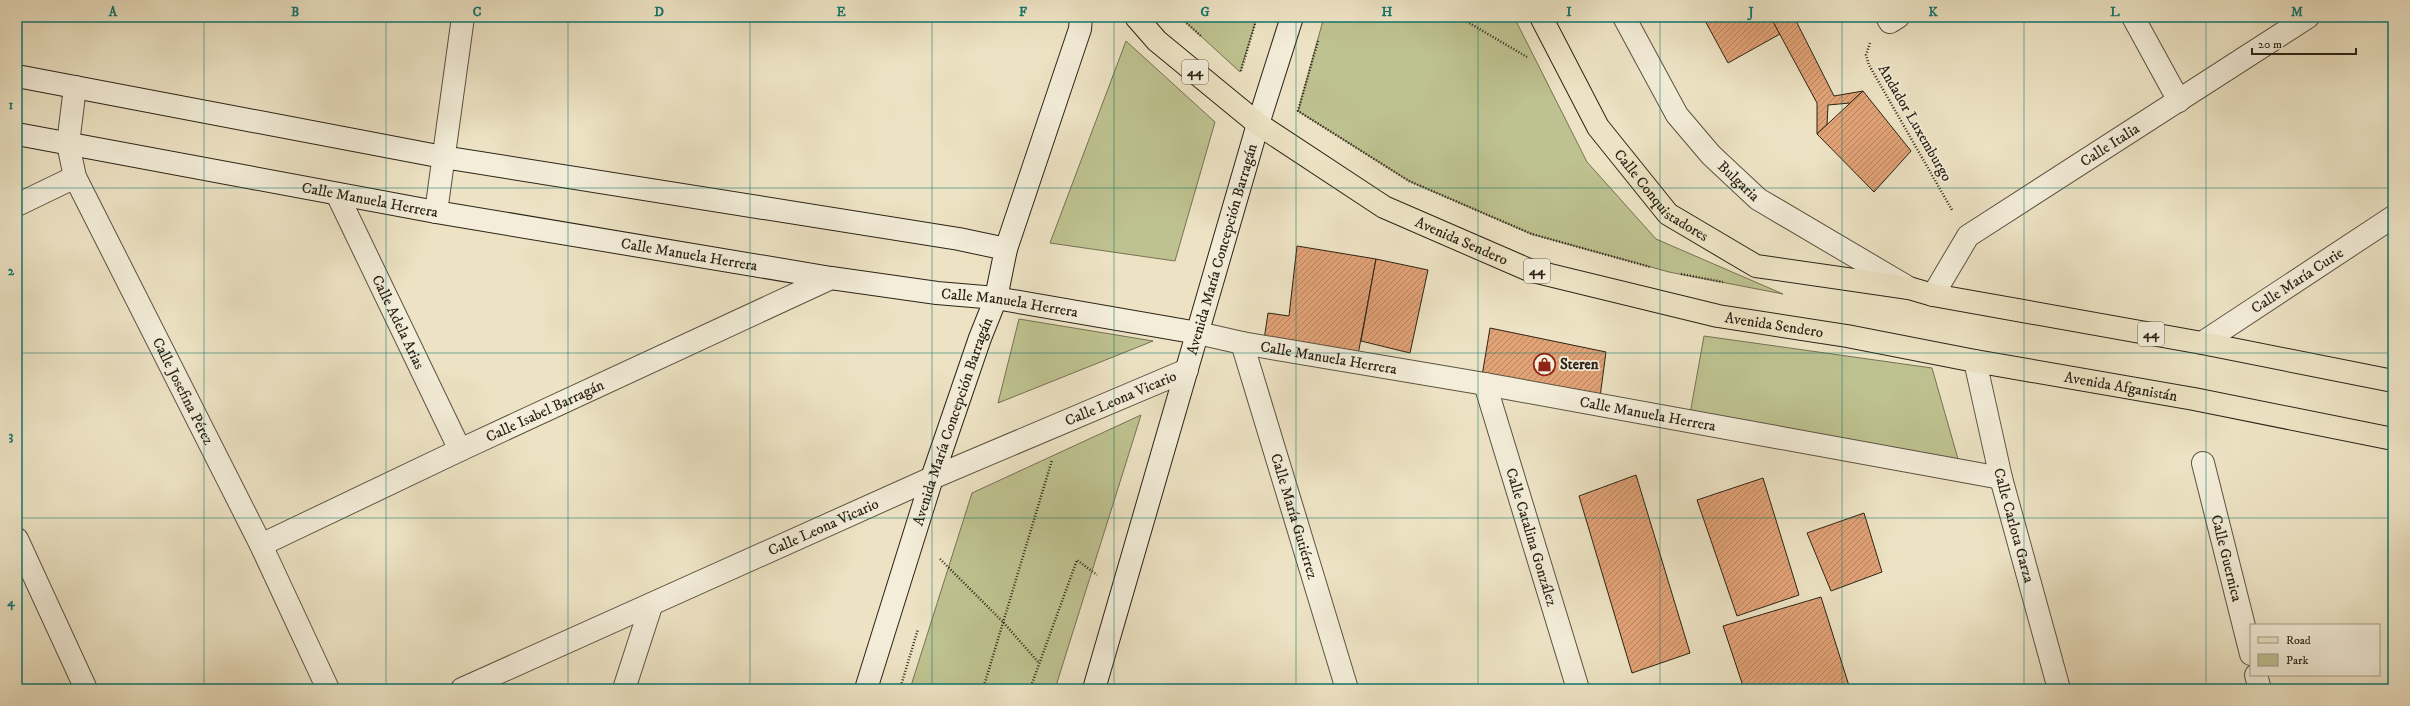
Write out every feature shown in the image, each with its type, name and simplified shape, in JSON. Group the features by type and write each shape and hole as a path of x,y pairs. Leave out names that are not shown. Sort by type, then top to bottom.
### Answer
{"main road":[{"name":"Avenida Sendero","path":"1136,17 1157,41 1258,124 1384,207 1529,270 1718,316 1848,336"},
{"name":"Calle Conquistadores","path":"1541,17 1598,127 1668,214 1756,266 1908,288"},
{"name":"44","path":"1908,288 1933,295 2202,343 2393,381"},
{"name":"Avenida Afganistán","path":"1848,336 1975,361 2194,399 2393,438"}],"street":[{"path":"436,212 463,17"},
{"name":"Avenida María Concepción Barragán","path":"866,689 932,478 980,338 996,298 1006,250 1080,29 1080,17"},
{"name":"Avenida María Concepción Barragán","path":"1099,683 1258,124 1292,17"},
{"name":"Bulgaria","path":"1624,17 1677,115 1711,155 1758,199 1908,288"},
{"path":"2133,17 2179,102"},
{"name":"Calle Italia","path":"1933,295 1968,236 2179,102 2308,17"},
{"path":"17,76 443,157 959,239 1006,250"},
{"name":"Calle Josefina Pérez","path":"75,87 68,144 75,177 261,546 328,689"},
{"name":"Calle Manuela Herrera","path":"17,134 436,212 831,278 937,293 996,298 1198,333 1242,343 1485,384 2001,478"},
{"path":"17,205 75,177"},
{"name":"Calle Adela Arias","path":"337,194 460,450"},
{"name":"Calle María Curie","path":"2202,343 2393,217"},
{"name":"Calle Isabel Barragán","path":"261,546 460,450 831,278"},
{"name":"Calle María Gutiérrez","path":"1242,343 1347,689"},
{"name":"Calle Carlota Garza","path":"1975,361 2001,478 2059,689"},
{"name":"Calle Leona Vicario","path":"462,689 651,606 932,478 1187,370"},
{"name":"Calle Catalina González","path":"1485,384 1578,689"},
{"name":"Calle Guernica","path":"2203,462 2250,650"},
{"path":"17,539 86,689"},
{"path":"624,689 651,606"},
{"path":"2256,676 2260,689"}],"path":[{"path":"1180,17 1208,42"},
{"path":"1235,67 1240,72 1257,17"},
{"path":"1459,17 1530,59"},
{"name":"Andador Luxemburgo","path":"1892,19 1869,44 1866,55 1869,65 1968,236"},
{"path":"1318,39 1298,111 1409,181 1532,234 1654,268"},
{"path":"1677,274 1730,284"},
{"path":"983,689 1064,422"},
{"path":"938,566 942,551"},
{"path":"940,559 1003,622 1039,663"},
{"path":"1030,689 1077,560 1104,579"},
{"path":"900,689 920,624"}],"green space":[{"path":"1180,17 1257,17 1240,72"},
{"path":"1324,17 1514,17 1587,162 1656,239 1783,294 1669,272 1531,234 1409,181 1298,111"},
{"path":"1126,41 1215,122 1175,261 1050,243"},
{"path":"1019,319 1153,341 998,403"},
{"path":"1704,336 1932,368 1960,466 1690,414"},
{"path":"1141,415 1055,689 910,689 972,493"}],"building":[{"path":"1703,17 1771,17 1780,34 1728,63"},
{"path":"1794,17 1834,96 1863,91 1850,103 1828,105 1827,125 1817,134 1817,103 1771,18"},
{"path":"1863,91 1911,151 1874,192 1817,134"},
{"path":"1297,246 1376,259 1357,360 1264,340 1268,313 1289,316"},
{"path":"1376,259 1428,270 1410,353 1361,341"},
{"name":"Steren","path":"1490,328 1606,352 1600,397 1482,376"},
{"path":"1636,475 1690,653 1632,673 1579,496"},
{"path":"1763,478 1799,595 1737,616 1697,500"},
{"path":"1864,513 1882,572 1831,591 1807,533"},
{"path":"1821,597 1850,689 1744,689 1723,626"}],"place":[{"name":"Steren","path":"1545,364"}]}
